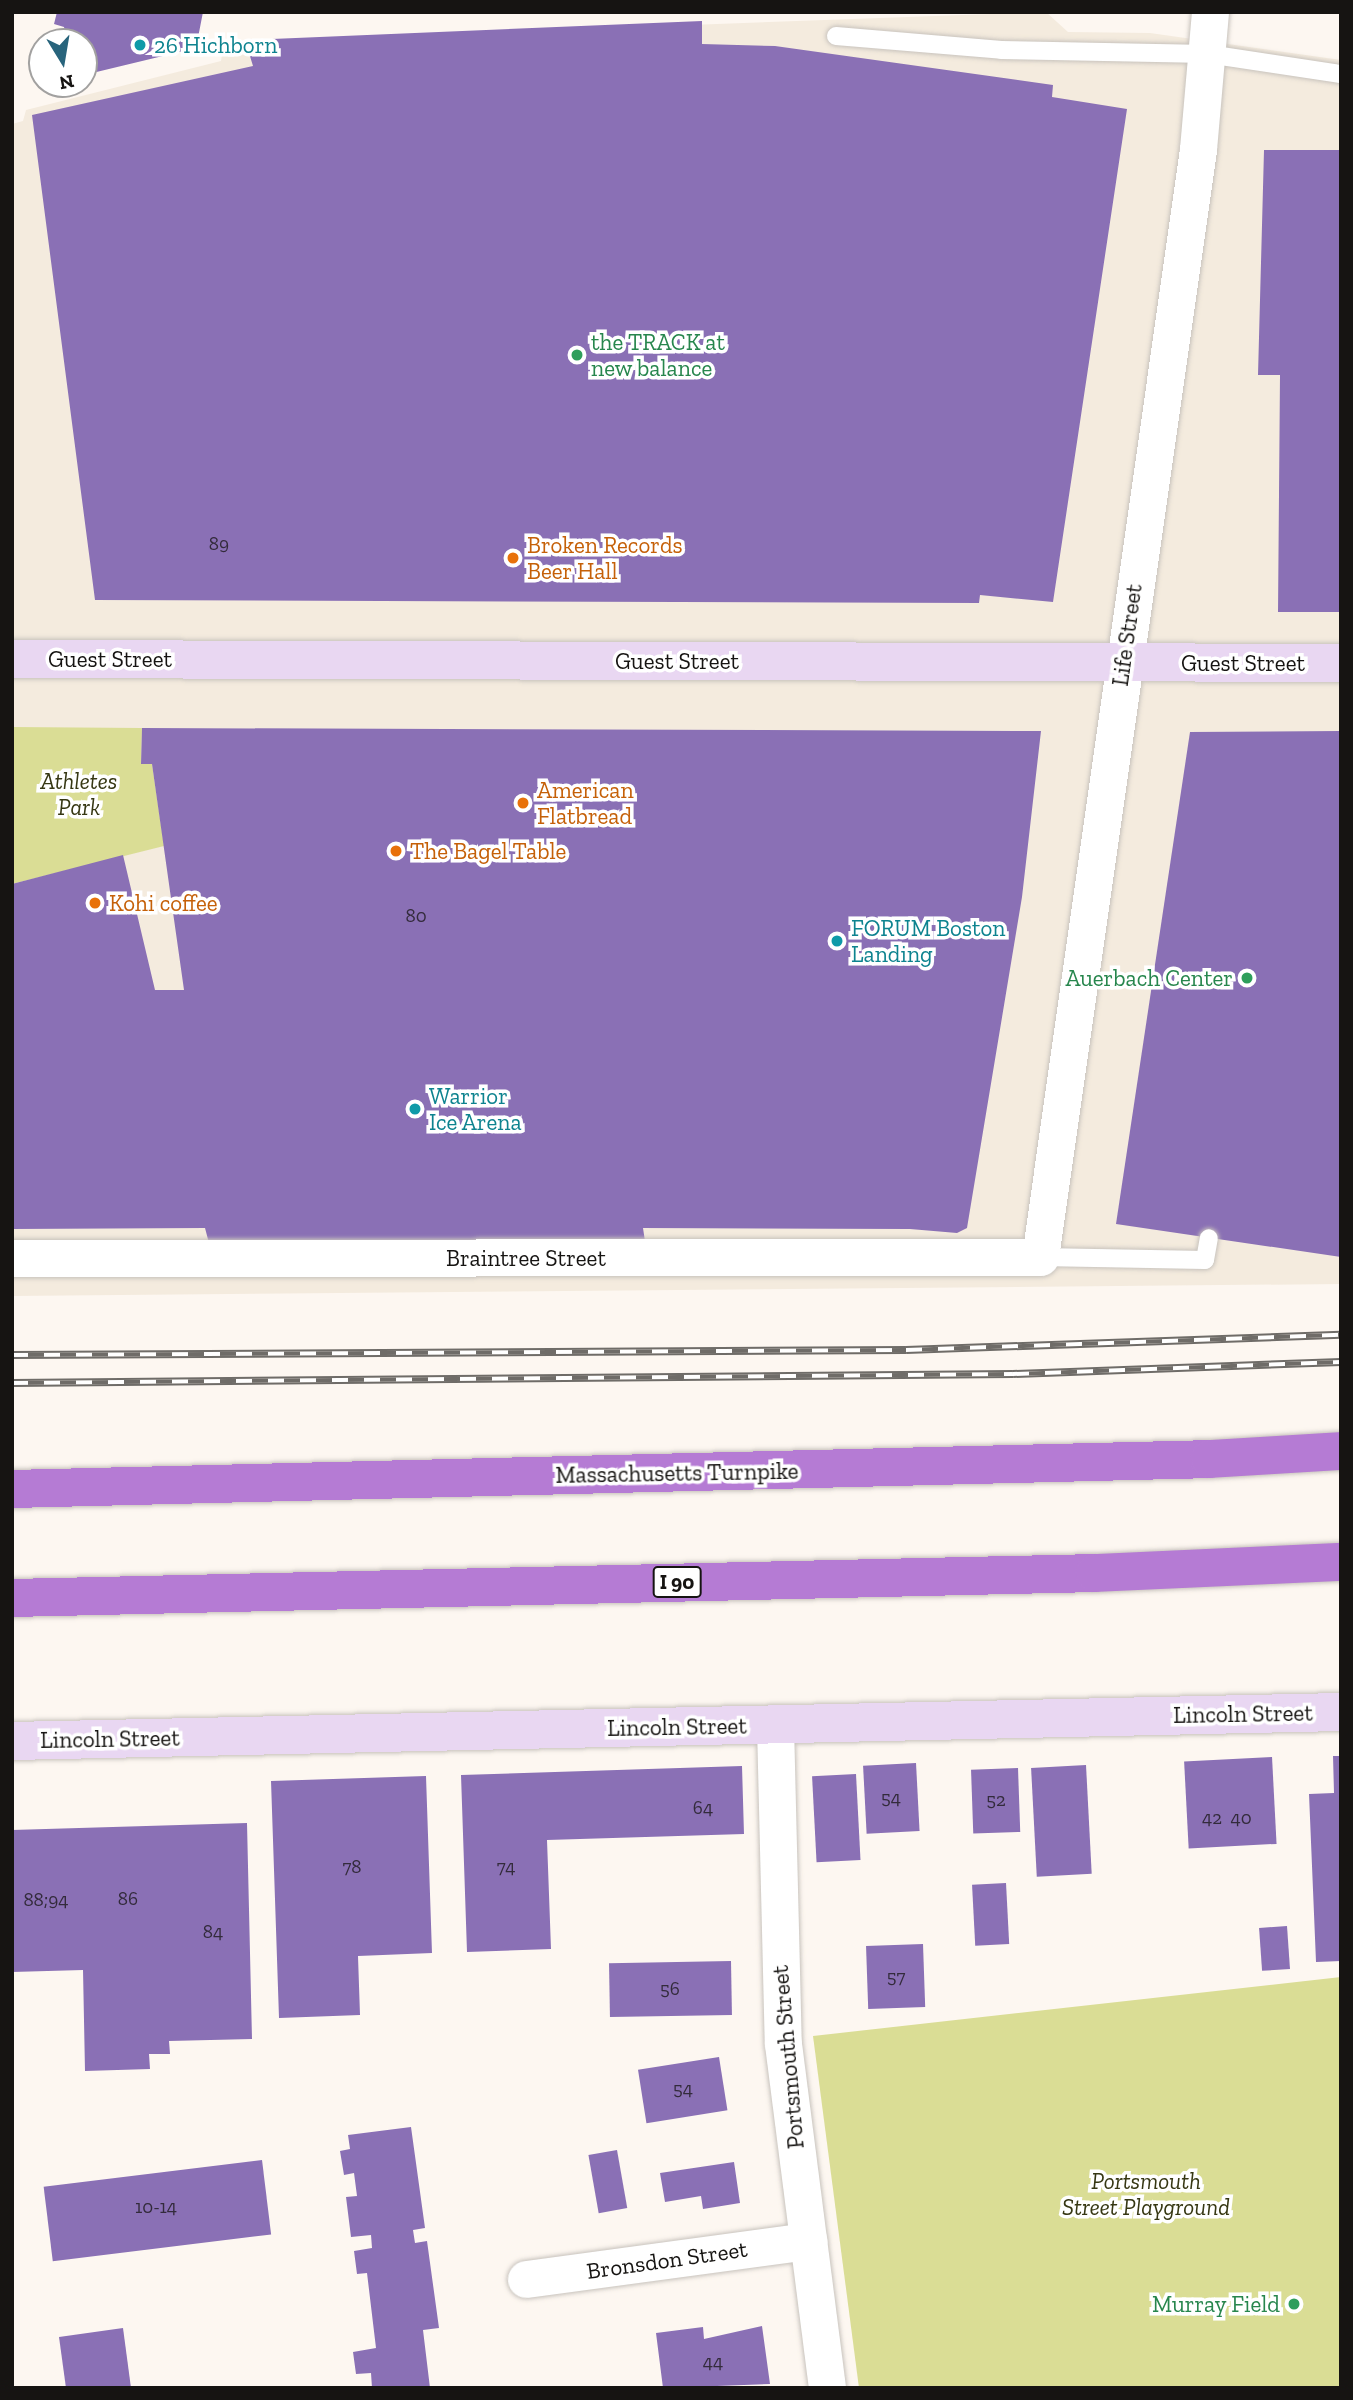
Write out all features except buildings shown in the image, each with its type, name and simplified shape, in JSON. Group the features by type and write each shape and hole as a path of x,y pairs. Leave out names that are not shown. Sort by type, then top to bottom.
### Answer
{"highway":[{"name":"Massachusetts Turnpike","path":"12,1489 1210,1460 1341,1451"},
{"name":"I 90","path":"12,1598 1095,1573 1341,1562"}],"street":[{"name":"Life Street","path":"1040,1257 1208,54 1210,12"},
{"name":"Guest Street","path":"12,659 1341,663"},
{"name":"Braintree Street","path":"12,1258 1040,1257"},
{"name":"Lincoln Street","path":"12,1741 1341,1712"},
{"name":"Portsmouth Street","path":"775,1725 783,2044 827,2388"},
{"name":"Bronsdon Street","path":"526,2279 808,2241"}],"lane":[{"path":"836,36 1001,50 1208,54 1341,74"},
{"path":"1040,1257 1206,1260 1209,1238"}],"shaded area":[{"path":"1046,12 1068,32 1150,33 1341,60 1341,1284 12,1296 12,124 23,121 26,110 74,98 98,98 98,92 221,61 224,42"}],"green space":[{"name":"Athletes Park","path":"12,727 142,728 141,764 152,764 164,846 12,884"},
{"name":"Portsmouth Street Playground","path":"1341,1977 1341,2388 859,2388 813,2036"}],"railway":[{"path":"12,1355 906,1350 1341,1335"},
{"path":"12,1383 1013,1374 1341,1362"}],"place":[{"name":"26 Hichborn","path":"140,45"},
{"name":"the TRACK at new balance","path":"577,355"},
{"name":"Broken Records Beer Hall","path":"513,558"},
{"name":"American Flatbread","path":"523,803"},
{"name":"The Bagel Table","path":"396,851"},
{"name":"Kohi coffee","path":"95,903"},
{"name":"FORUM Boston Landing","path":"837,941"},
{"name":"Auerbach Center","path":"1247,978"},
{"name":"Warrior Ice Arena","path":"415,1109"},
{"name":"Murray Field","path":"1294,2304"}]}
